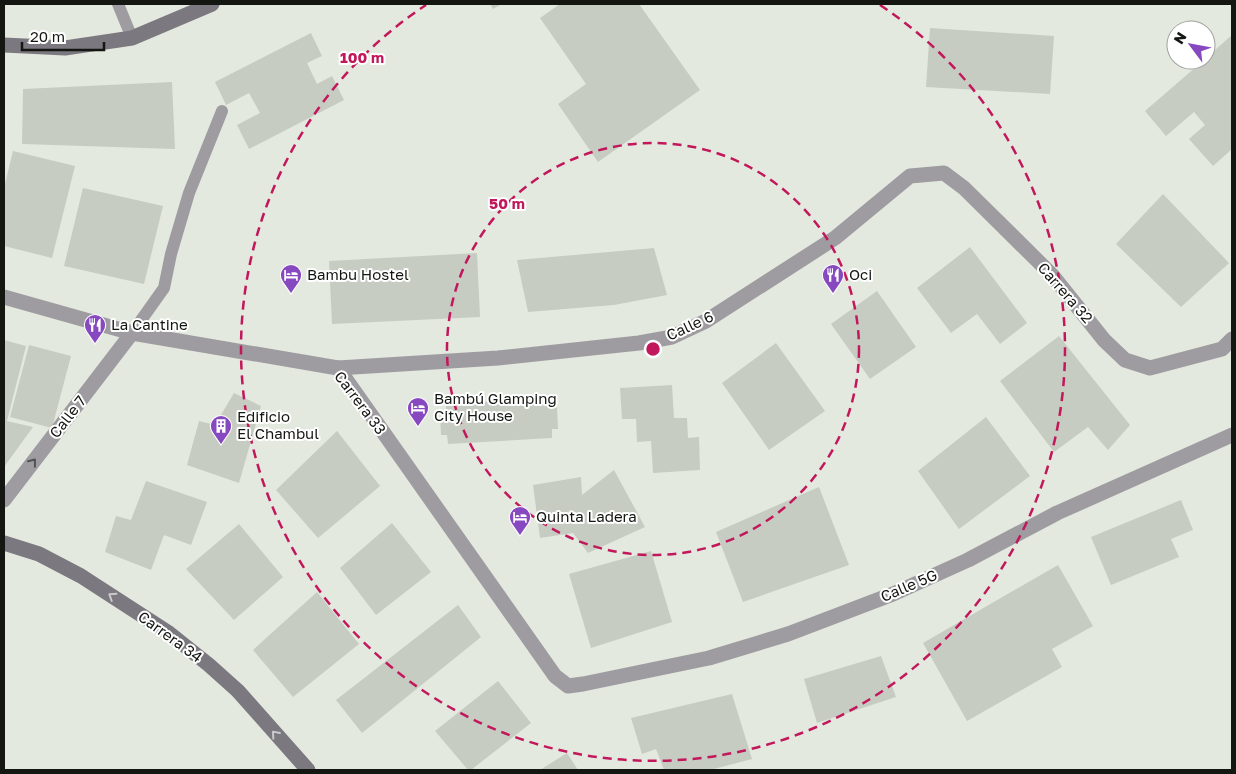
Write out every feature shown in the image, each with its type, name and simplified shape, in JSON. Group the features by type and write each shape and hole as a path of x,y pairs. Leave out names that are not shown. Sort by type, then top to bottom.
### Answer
{"street":[{"path":"4,45 65,48 132,38 212,4"},
{"name":"Carrera 32","path":"910,176 944,173 964,188 1052,275 1104,340 1125,360 1150,368 1222,349 1232,339"},
{"name":"Calle 6","path":"338,368 498,358 672,337 706,321 835,238 910,176"},
{"name":"Carrera 33","path":"4,297 132,333 338,368 555,676 568,686"},
{"name":"Calle 7","path":"4,500 132,333"},
{"name":"Calle 5G","path":"568,686 709,658 788,634 893,594 968,560 1057,513 1232,435"},
{"name":"Carrera 34","path":"4,542 39,554 82,576 169,633 238,691 308,770"}],"lane":[{"path":"118,4 132,38"},
{"path":"132,333 164,288 171,254 188,193 222,111"}],"building":[{"path":"490,4 502,4 493,9"},
{"path":"560,4 639,4 700,90 598,162 558,104 586,84 540,18"},
{"path":"930,28 1054,36 1050,94 926,87"},
{"path":"311,33 322,56 307,63 317,84 332,76 344,100 249,149 237,125 260,113 249,93 226,105 215,82"},
{"path":"1232,35 1232,149 1213,166 1189,139 1205,125 1194,112 1166,136 1145,111 1192,70 1216,70 1216,49"},
{"path":"172,82 175,149 22,144 23,89"},
{"path":"13,151 75,166 52,258 4,246 4,188"},
{"path":"83,188 163,206 144,284 64,266"},
{"path":"1163,194 1229,263 1181,307 1116,244"},
{"path":"970,247 1027,323 1000,344 977,314 951,333 917,288"},
{"path":"654,248 667,295 614,305 528,312 517,260"},
{"path":"477,253 480,317 332,324 329,261"},
{"path":"877,291 916,347 870,379 831,324"},
{"path":"1059,336 1130,425 1108,450 1088,427 1054,452 1000,381"},
{"path":"4,340 26,346 7,421 33,427 4,467"},
{"path":"776,343 825,411 769,450 722,383"},
{"path":"29,345 71,356 52,428 10,417"},
{"path":"672,385 674,418 687,418 688,438 699,437 700,470 653,473 651,441 637,442 636,419 622,419 620,388"},
{"name":"Edificio El Chambul","path":"234,393 261,406 239,483 187,465 199,421 215,425"},
{"path":"551,398 551,407 557,407 558,429 552,429 552,438 448,444 447,435 441,435 440,413 446,413 446,404"},
{"path":"986,417 1030,476 959,529 918,471"},
{"path":"337,431 380,486 318,538 276,490"},
{"path":"614,470 645,527 588,553 573,533 540,538 533,485 581,477 582,495"},
{"path":"146,481 207,502 191,545 164,535 151,570 105,552 116,516 131,520"},
{"path":"819,487 849,565 743,602 716,532"},
{"path":"1181,500 1193,530 1171,539 1179,557 1111,585 1091,537"},
{"path":"392,523 431,572 376,615 340,568"},
{"path":"239,524 283,577 234,620 186,569"},
{"path":"651,551 672,622 591,648 569,574"},
{"path":"1058,565 1093,626 1052,649 1062,667 967,721 923,643"},
{"path":"317,592 359,644 293,697 253,650"},
{"path":"458,605 481,637 362,733 336,700"},
{"path":"881,656 896,697 817,723 804,679"},
{"path":"498,681 531,723 471,770 468,770 435,731"},
{"path":"732,694 752,759 710,770 664,770 656,749 642,754 631,718"},
{"path":"567,753 578,770 540,770"}],"place":[{"name":"Bambu Hostel","path":"291,294"},
{"name":"Oci","path":"833,294"},
{"name":"La Cantine","path":"95,344"},
{"name":"Bambú Glamping City House","path":"418,427"},
{"name":"Edificio El Chambul","path":"221,445"},
{"name":"Quinta Ladera","path":"520,536"}]}
